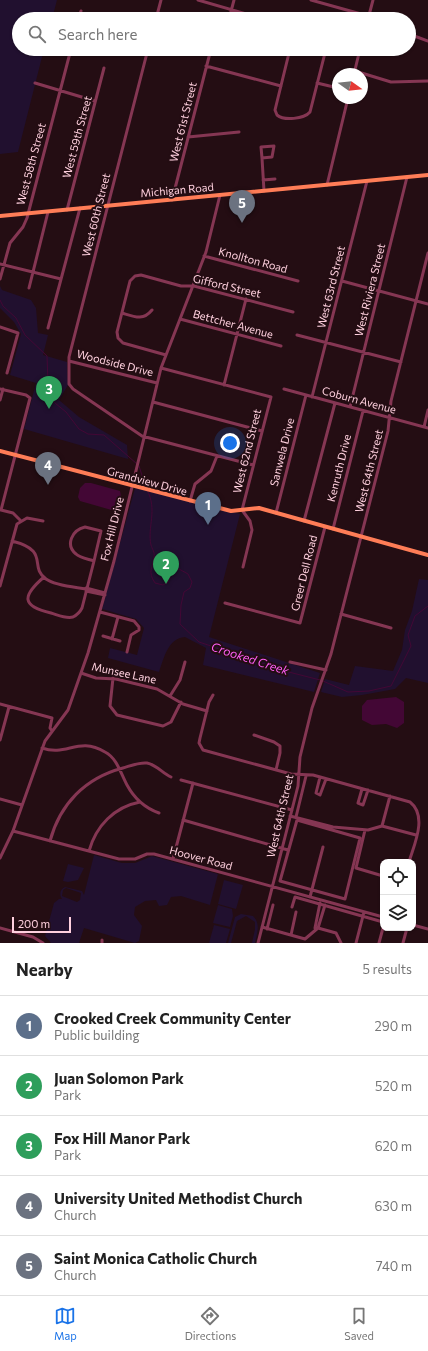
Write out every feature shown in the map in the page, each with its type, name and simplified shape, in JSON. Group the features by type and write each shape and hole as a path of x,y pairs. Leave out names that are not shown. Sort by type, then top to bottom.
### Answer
{"main road":[{"name":"Michigan Road","path":"0,216 428,175"},
{"name":"Grandview Drive","path":"0,451 230,511 256,508 428,555"}],"street":[{"path":"158,12 161,0"},
{"path":"198,0 238,12"},
{"path":"231,10 234,0"},
{"path":"310,0 357,12"},
{"path":"370,12 373,0"},
{"path":"416,36 428,40"},
{"name":"West 58th Street","path":"0,279 2,264 10,243 23,227 28,214 68,56"},
{"name":"West 60th Street","path":"145,436 71,387 69,360 146,56"},
{"name":"West 61st Street","path":"172,200 209,56"},
{"path":"288,56 275,112 278,116 283,118 308,115 324,56"},
{"path":"355,68 358,56"},
{"path":"206,66 281,86"},
{"name":"West 59th Street","path":"67,210 104,68"},
{"path":"368,76 391,82 428,80"},
{"path":"35,83 60,92 95,101"},
{"path":"317,83 332,87"},
{"path":"327,185 347,104"},
{"path":"188,137 239,132"},
{"path":"262,158 272,157 274,146 261,147 264,191"},
{"name":"West Riviera Street","path":"350,407 407,177"},
{"path":"264,180 275,179"},
{"name":"West 63rd Street","path":"312,397 327,343 367,181"},
{"name":"Fox Hill Drive","path":"0,858 13,831 42,748 52,731 68,710 81,673 105,594 161,368 194,286 204,256 220,195"},
{"path":"48,328 80,208"},
{"path":"29,288 48,212"},
{"name":"West 64th Street","path":"258,943 292,810 299,776 300,755 312,708 326,670 388,431 391,401 428,252"},
{"name":"Knollton Road","path":"204,256 298,280"},
{"path":"2,264 61,279"},
{"name":"Gifford Street","path":"122,313 130,282 134,276 140,275 181,286 194,286 293,312"},
{"path":"342,281 428,304"},
{"path":"161,368 224,385 246,300"},
{"path":"152,310 147,316 141,318 122,313 117,334 118,339 123,343 166,355"},
{"name":"Bettcher Avenue","path":"180,319 281,346"},
{"path":"0,327 18,333 7,373"},
{"path":"297,335 401,362"},
{"name":"Woodside Drive","path":"69,360 157,383"},
{"name":"West 62nd Street","path":"224,385 271,397 242,510"},
{"path":"0,400 1,389 26,395 30,398 1,510 14,514 20,520"},
{"name":"Coburn Avenue","path":"284,389 428,428"},
{"name":"Sanwela Drive","path":"276,513 306,395"},
{"path":"153,402 262,431"},
{"path":"304,521 335,403"},
{"path":"424,426 428,410"},
{"name":"Kenruth Drive","path":"333,529 363,411"},
{"path":"145,436 253,465"},
{"path":"190,501 196,484 211,471 217,456"},
{"path":"0,494 5,495"},
{"path":"242,510 250,521 252,530 243,567"},
{"path":"0,586 15,527 20,520 28,518 43,521"},
{"path":"44,577 31,588 28,595 30,604 38,610 66,617 74,616 82,608 86,589 94,561 101,531 88,527 80,528 73,535 71,547 78,556 94,561"},
{"name":"Greer Dell Road","path":"225,603 300,623 325,527"},
{"path":"12,541 26,545 33,550 44,577 51,581 105,594"},
{"path":"100,612 134,621 140,628 131,635 127,652"},
{"path":"341,614 391,628"},
{"path":"112,639 118,617"},
{"path":"103,636 120,641"},
{"path":"170,696 180,680 185,662"},
{"path":"290,662 326,670"},
{"name":"Munsee Lane","path":"81,673 97,678 113,678 155,688 181,702 207,711"},
{"path":"113,678 110,706 111,710 116,715 159,726 165,726 171,722 181,702"},
{"path":"213,695 207,711 199,743 203,750 299,776 320,777 390,796 413,804 420,820 410,859"},
{"path":"0,704 52,718 50,728 52,731"},
{"path":"0,740 8,707"},
{"path":"254,734 280,746 276,770"},
{"path":"42,748 59,751 79,745 86,745 109,754 119,769 128,788 140,802 159,814"},
{"path":"50,841 60,814 76,793 96,778 119,769 147,764 157,767 171,777"},
{"path":"290,816 296,819 360,838 345,899 281,882 280,879 296,819 306,776"},
{"path":"320,777 316,793 321,794 326,779"},
{"path":"181,780 292,810"},
{"path":"173,860 193,783"},
{"path":"362,789 359,804 364,804 368,790"},
{"path":"382,826 390,796"},
{"path":"0,799 22,805"},
{"path":"89,851 97,831 109,817 124,807 140,802"},
{"path":"296,819 333,827 365,830 382,826 416,835"},
{"path":"183,820 288,850"},
{"path":"365,830 356,868 380,875"},
{"name":"Hoover Road","path":"13,831 122,859 136,859 151,854 380,916"},
{"path":"310,897 323,847"},
{"path":"292,907 295,897 380,921"},
{"path":"316,928 321,900"},
{"path":"262,927 306,939 316,928 326,901"},
{"path":"267,929 273,906"},
{"path":"290,935 296,912"},
{"path":"356,943 364,912"},
{"path":"416,926 428,929"},
{"path":"0,928 33,936 43,943"},
{"path":"316,928 336,933 341,943"},
{"path":"379,943 382,931"},
{"path":"403,943 406,931"}],"shaded area":[{"path":"0,0 57,0 54,12 12,12 12,56 42,56 18,152 0,154"},
{"path":"0,286 2,290 31,300 36,308 38,333 48,335 43,355 67,362 68,385 59,400 79,417 127,445 128,459 24,429 36,383 10,375 21,334 14,322 0,308"},
{"path":"85,483 91,483 120,491 121,500 119,507 115,511 80,501 78,497 80,488"},
{"path":"135,488 240,514 209,637 320,673 314,692 203,665 206,648 185,637 179,638 171,645 165,655 159,672 108,658 110,648 137,655 144,628 136,619 102,609"},
{"path":"419,579 428,580 428,683 406,678 395,689 362,695 342,697 321,692 325,679 349,685 355,666 393,671 402,650 405,630 412,611"},
{"path":"396,697 404,702 404,723 397,728 386,724 372,725 362,720 362,706 367,700"},
{"path":"94,855 122,863 135,863 152,856 218,874 210,905 181,896 171,897 167,905 159,906 156,900 145,901 135,907 134,915 142,926 139,941 135,943 84,928 79,943 51,943 45,936 54,903 59,899 62,899 60,894 62,889 65,887 82,891 84,895","holes":["66,888 81,893 80,900 77,902 62,896 63,890"]},
{"path":"68,864 84,868 78,880 68,882 63,881"},
{"path":"224,880 243,885 236,909 218,904"},
{"path":"218,905 232,909 233,916 230,927 213,923"},
{"path":"241,914 253,916 257,922 258,929 255,943 252,943 255,922 246,916 237,921 231,943 228,943 235,917"},
{"path":"214,925 230,929 226,943 209,943"}],"waterway":[{"name":"Crooked Creek","path":"0,300 3,306 16,318 25,335 47,356 48,383 50,394 55,403 66,412 79,429 88,434 104,435 137,464"},
{"name":"Crooked Creek","path":"139,466 146,488"},
{"name":"Crooked Creek","path":"147,490 152,504 150,538 154,555 151,575 155,583 163,585 168,582 172,572 179,569 188,574 192,582 190,588 184,592 181,605 180,624 199,642 238,658 245,657 281,670 320,680"},
{"name":"Crooked Creek","path":"323,681 348,692 369,691 391,686 411,646 408,635 415,616 428,606"}],"place":[{"name":"Saint Monica Catholic Church","path":"242,223"},
{"name":"Fox Hill Manor Park","path":"49,409"},
{"name":"University United Methodist Church","path":"48,485"},
{"name":"Crooked Creek Community Center","path":"208,525"},
{"name":"Juan Solomon Park","path":"166,584"}]}
